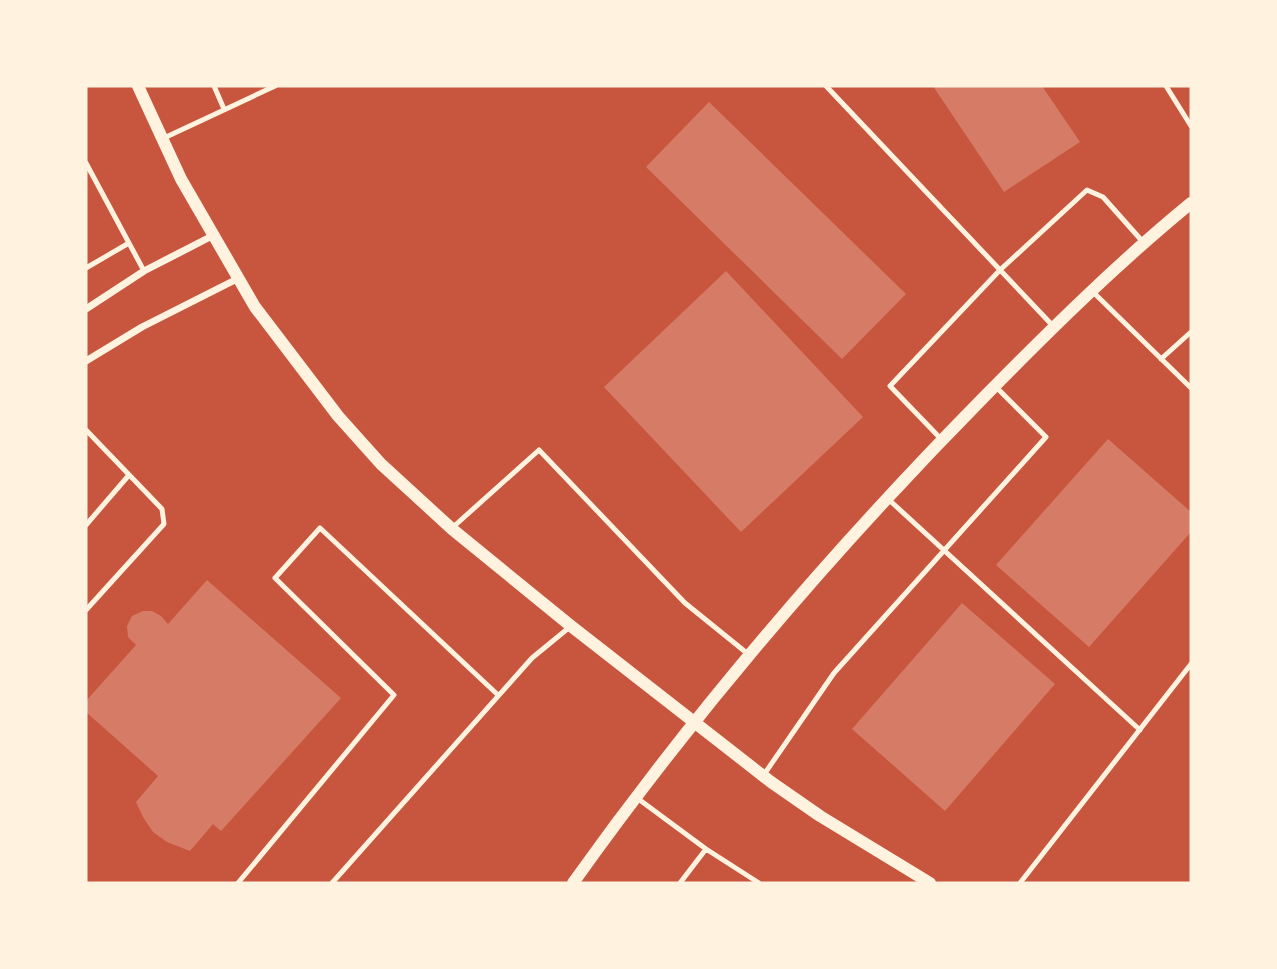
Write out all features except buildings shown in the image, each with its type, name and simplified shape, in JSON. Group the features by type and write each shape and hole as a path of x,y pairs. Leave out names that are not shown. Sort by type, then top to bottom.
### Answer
{"street":[{"path":"138,86 181,179 256,306 302,372 381,464 452,529 762,776 820,816 930,883"},
{"path":"573,883 635,797 748,654 887,498 1091,290 1191,203"},
{"path":"86,309 144,271 215,234"},
{"path":"86,361 142,327 240,278"}],"lane":[{"path":"214,86 224,108"},
{"path":"162,139 275,86"},
{"path":"827,86 1054,327"},
{"path":"1166,86 1191,126"},
{"path":"1184,113 1191,108"},
{"path":"86,163 144,271"},
{"path":"942,440 890,386 1000,270 1087,190 1104,197 1143,243"},
{"path":"86,268 129,243"},
{"path":"1091,290 1191,388"},
{"path":"1161,359 1191,332"},
{"path":"762,776 834,673 1046,437 995,386"},
{"path":"86,430 162,509 164,524 86,610"},
{"path":"452,529 539,450 685,603 748,654"},
{"path":"86,526 129,475"},
{"path":"887,498 1140,730"},
{"path":"238,883 394,695 275,578 320,528 498,695"},
{"path":"332,883 532,658 571,626"},
{"path":"1020,883 1191,664"},
{"path":"635,797 706,849 759,883"},
{"path":"680,883 706,849"}]}
